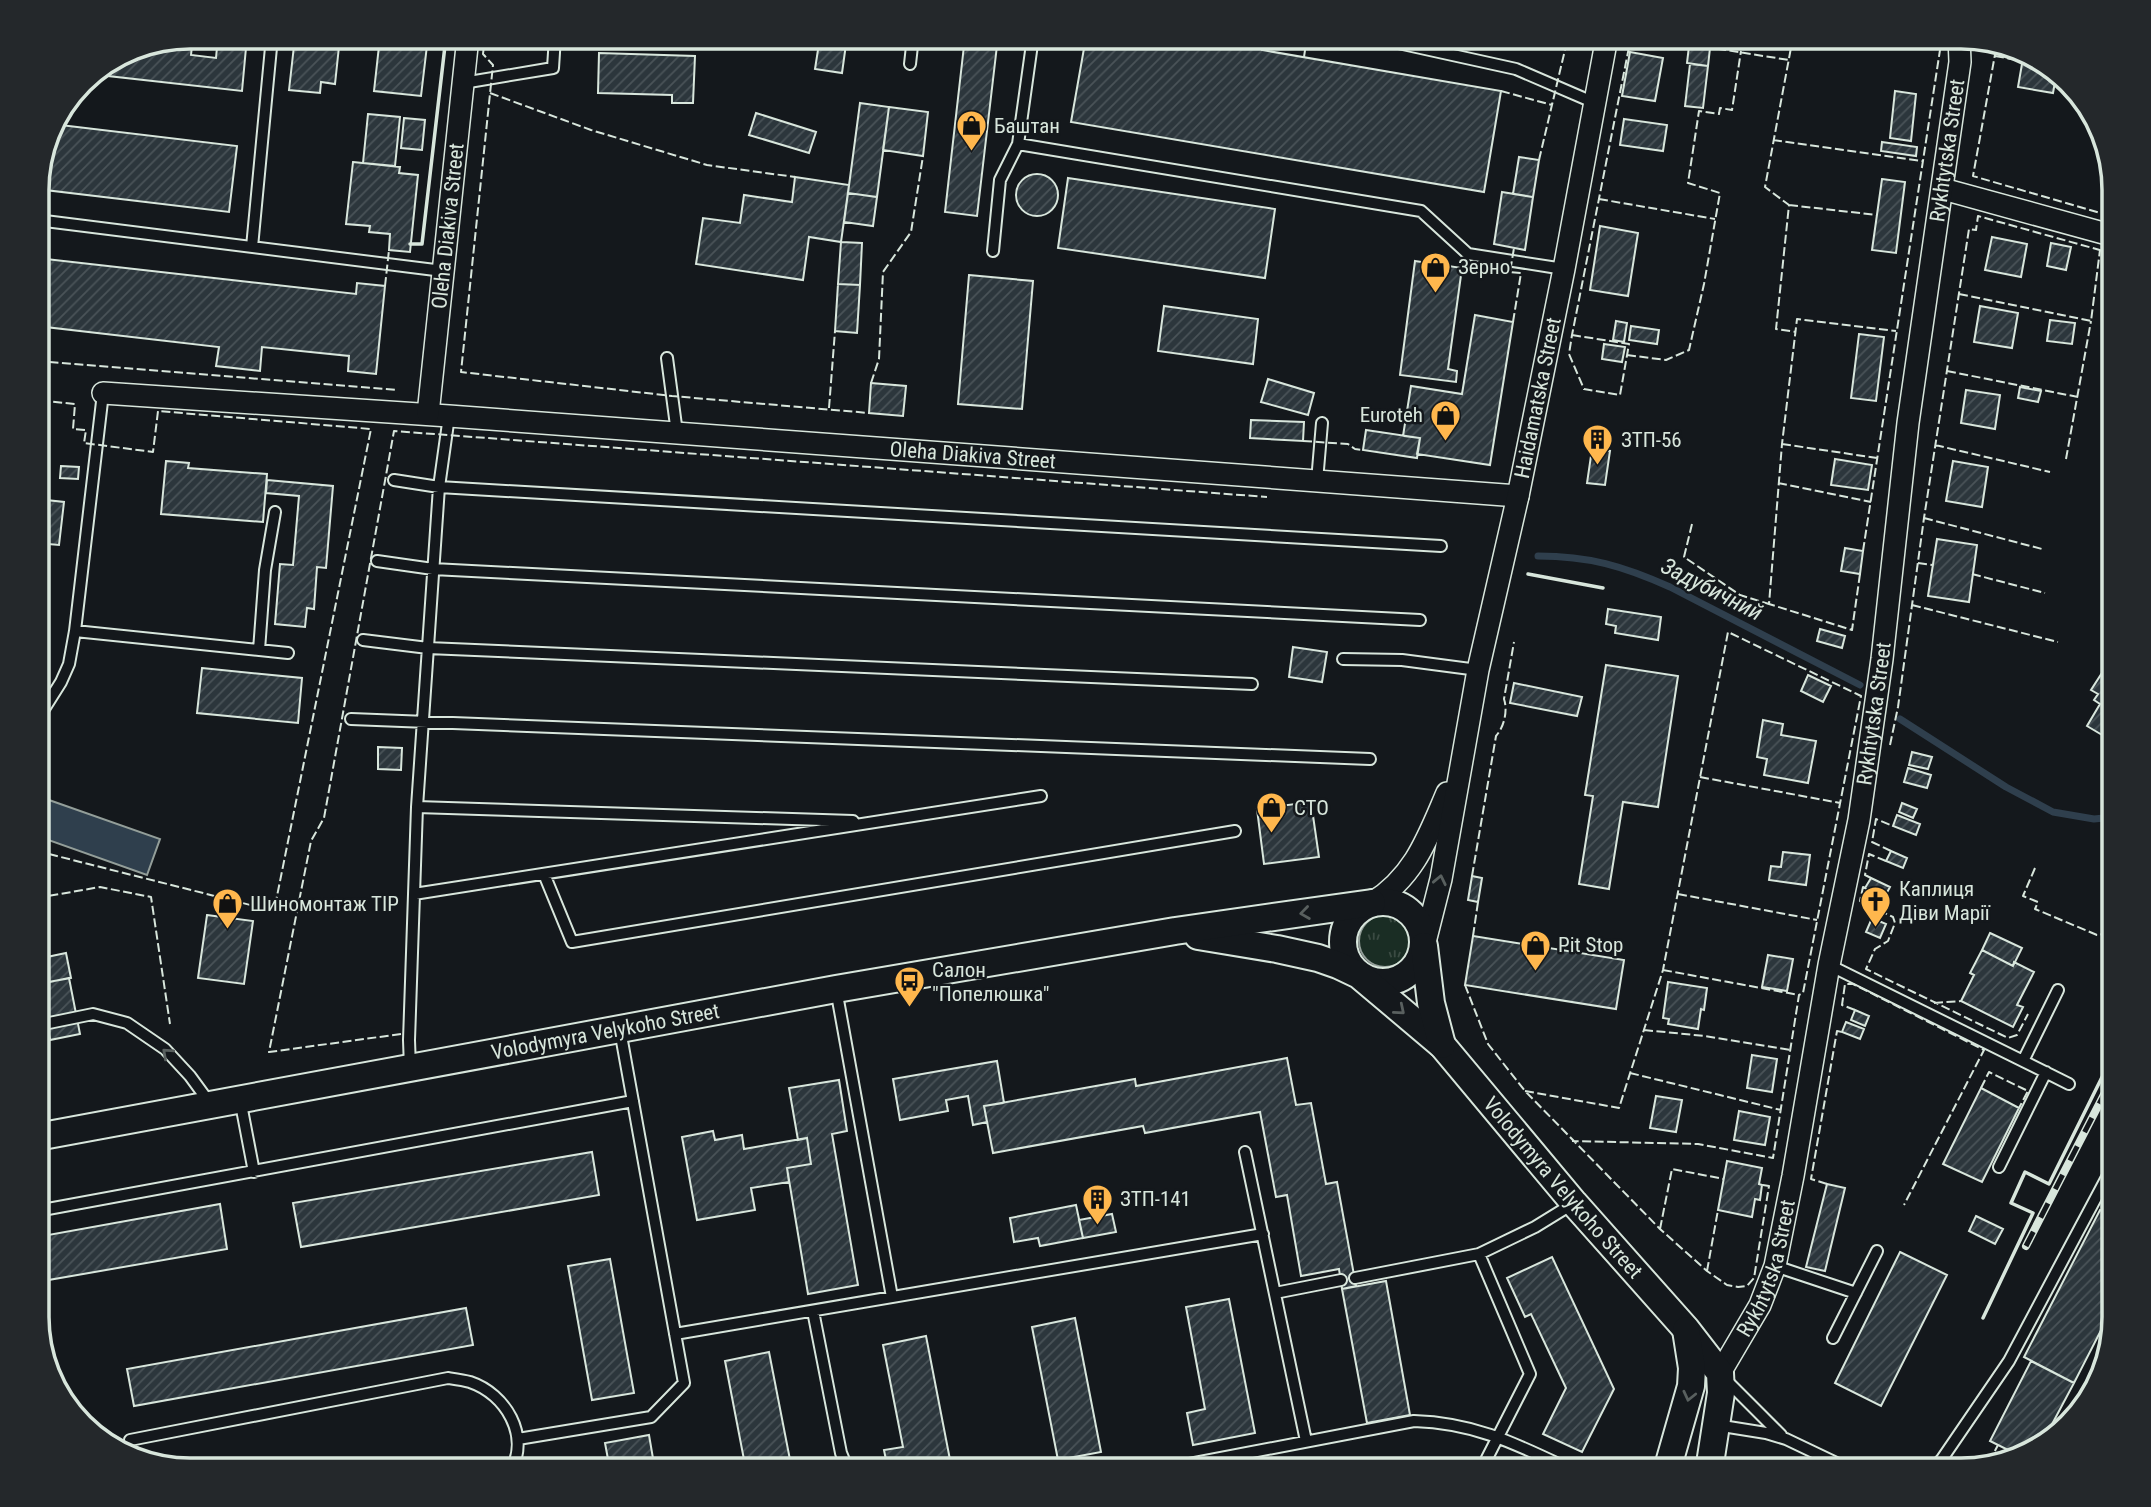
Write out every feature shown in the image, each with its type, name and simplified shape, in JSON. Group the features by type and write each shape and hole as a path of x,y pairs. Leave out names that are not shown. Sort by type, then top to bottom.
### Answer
{"street":[{"name":"Oleha Diakiva Street","path":"438,415 443,271 467,49"},
{"name":"Haidamatska Street","path":"1424,946 1441,878 1478,670 1518,496 1564,269 1605,49"},
{"name":"Rykhtytska Street","path":"1720,1373 1760,1305 1775,1266 1829,965 1859,820 1883,653 1908,423 1943,189 1959,49"},
{"path":"1943,189 2102,233"},
{"name":"Oleha Diakiva Street","path":"103,393 438,415 1518,496"},
{"name":"Haidamatska Street","path":"1372,903 1399,882 1424,847 1461,758"},
{"path":"1372,903 1394,903 1414,916 1420,926 1424,946 1420,960 1413,970 1394,982 1382,983 1359,975 1346,958 1343,936 1353,916 1361,909 1372,903"},
{"name":"Volodymyra Velykoho Street","path":"49,1136 836,989 1175,932 1372,903"},
{"name":"Volodymyra Velykoho Street","path":"1175,932 1318,958 1359,975 1442,1045 1574,1203 1686,1329 1720,1373"},
{"name":"Volodymyra Velykoho Street","path":"1424,946 1431,1003 1442,1045"},
{"path":"1670,1458 1691,1386 1692,1368 1686,1329"},
{"path":"1711,1458 1721,1393 1720,1373"}],"lane":[{"path":"252,247 271,49"},
{"path":"463,83 553,68 554,49"},
{"path":"911,64 913,49"},
{"path":"993,251 1000,180 1018,144 1031,49"},
{"path":"1425,49 1516,69 1595,103"},
{"path":"1018,144 1421,211 1468,254 1564,269"},
{"path":"49,222 443,271"},
{"path":"667,358 677,433"},
{"path":"49,701 69,664 75,631 103,393"},
{"path":"410,1068 417,807 439,487 438,415"},
{"path":"1317,481 1322,424"},
{"path":"394,480 439,487 1441,547"},
{"path":"259,650 265,570 275,512"},
{"path":"377,561 433,569 1420,621"},
{"path":"75,631 288,653"},
{"path":"363,640 428,648 1252,684"},
{"path":"1343,659 1402,660 1478,670"},
{"path":"351,719 1370,759"},
{"path":"414,894 1041,796"},
{"path":"417,807 880,821"},
{"path":"544,874 572,942 1235,831"},
{"path":"1829,965 2069,1084"},
{"path":"836,989 892,1297"},
{"path":"2023,1061 2058,990"},
{"path":"49,1023 93,1014 127,1023 165,1049 190,1076 211,1105"},
{"path":"518,1439 651,1418 684,1383 620,1030"},
{"path":"1999,1167 2046,1072"},
{"path":"240,1099 254,1171"},
{"path":"49,1209 633,1101"},
{"path":"1245,1152 1306,1441"},
{"path":"1943,1458 2009,1361 2102,1187"},
{"path":"1355,1278 1479,1254 1535,1227 1574,1203"},
{"path":"675,1334 1262,1234"},
{"path":"1833,1338 1877,1251"},
{"path":"1479,1254 1530,1374 1487,1458"},
{"path":"1775,1266 1856,1293"},
{"path":"1275,1293 1341,1280"},
{"path":"813,1311 843,1458"},
{"path":"1720,1373 1786,1439"},
{"path":"131,1445 131,1440 448,1378 470,1382 494,1395 510,1415 518,1439 517,1458"},
{"path":"1219,1458 1414,1421 1445,1422 1498,1436 1545,1458"},
{"path":"1716,1424 1786,1439 1826,1458"}],"green space":[{"path":"1385,915 1404,922 1411,941 1404,960 1385,967 1366,960 1359,941 1366,922"}],"water":[{"path":"49,800 160,839 147,875 49,840"}],"building":[{"path":"192,49 191,55 216,58 217,49 246,49 242,91 107,76 145,56 172,50"},
{"path":"294,49 339,49 335,84 321,82 320,93 289,90"},
{"path":"379,49 427,49 421,96 374,91"},
{"path":"818,49 845,49 842,73 815,69"},
{"path":"964,49 997,49 977,216 945,212"},
{"path":"1084,49 1262,49 1501,91 1484,192 1071,122"},
{"path":"1689,49 1710,49 1708,66 1687,63"},
{"path":"1630,52 1663,58 1655,101 1622,96"},
{"path":"599,53 695,56 693,103 672,103 672,95 598,93"},
{"path":"1690,64 1708,66 1703,108 1685,106"},
{"path":"2022,64 2055,84 2053,93 2018,87"},
{"path":"1895,91 1916,94 1911,141 1890,138"},
{"path":"860,103 889,107 877,197 848,193"},
{"path":"889,107 928,112 923,156 883,150"},
{"path":"756,113 816,132 809,153 749,135"},
{"path":"368,114 400,117 395,166 363,163"},
{"path":"404,118 425,120 422,150 401,148"},
{"path":"1624,119 1667,125 1663,151 1620,145"},
{"path":"65,126 237,146 229,212 49,190 50,172 60,136"},
{"path":"1882,142 1917,147 1916,156 1881,151"},
{"path":"1519,157 1539,160 1533,197 1513,194"},
{"path":"353,162 400,167 399,173 418,175 410,252 389,250 390,234 369,232 370,226 346,224"},
{"path":"1037,174 1052,180 1058,195 1052,210 1037,216 1022,210 1016,195 1022,180"},
{"path":"795,177 849,185 841,242 809,237 803,280 696,264 703,218 740,223 744,195 792,202"},
{"path":"1068,178 1275,209 1265,278 1058,248"},
{"path":"1882,179 1905,182 1896,253 1872,250"},
{"path":"1502,192 1533,197 1525,250 1494,244"},
{"path":"848,193 877,197 873,226 844,222"},
{"path":"1600,226 1638,233 1628,296 1590,290"},
{"path":"1992,237 2027,244 2021,277 1985,270"},
{"path":"841,242 862,243 860,285 838,284"},
{"path":"2051,243 2071,247 2066,270 2047,266"},
{"path":"49,259 356,294 357,283 385,286 376,374 348,371 349,356 262,347 260,371 216,366 219,347 49,327"},
{"path":"1415,261 1462,268 1448,369 1457,371 1456,382 1400,375"},
{"path":"969,275 1033,281 1022,409 958,404"},
{"path":"838,284 860,285 857,333 835,331"},
{"path":"1164,306 1258,319 1253,364 1158,351"},
{"path":"1980,306 2018,313 2012,348 1974,342"},
{"path":"1475,315 1513,322 1490,465 1417,454 1420,438 1403,436 1411,386 1462,394"},
{"path":"2050,320 2075,323 2072,344 2047,341"},
{"path":"1616,321 1627,323 1624,342 1613,340"},
{"path":"1631,326 1659,330 1657,344 1629,340"},
{"path":"1859,334 1884,337 1876,401 1851,398"},
{"path":"1604,344 1625,347 1622,362 1602,359"},
{"path":"1268,379 1314,393 1308,415 1261,402"},
{"path":"871,383 906,386 903,416 869,413"},
{"path":"2020,387 2041,391 2038,402 2018,398"},
{"path":"1966,390 2000,395 1995,429 1961,423"},
{"path":"1251,420 1304,422 1303,441 1250,438"},
{"path":"1366,430 1420,438 1417,458 1363,450"},
{"name":"ЗТП-56","path":"1592,449 1610,451 1605,485 1587,483"},
{"path":"1835,459 1872,465 1868,490 1831,485"},
{"path":"166,461 189,463 188,468 267,474 263,522 161,514"},
{"path":"1953,461 1988,467 1982,507 1946,501"},
{"path":"61,466 79,467 78,479 60,478"},
{"path":"267,480 333,486 326,568 317,567 314,609 307,608 305,627 275,624 280,564 293,565 299,496 266,493"},
{"path":"49,500 64,502 59,545 49,544"},
{"path":"1937,539 1977,545 1969,602 1928,596"},
{"path":"1845,548 1863,551 1860,574 1841,571"},
{"path":"1608,609 1661,617 1658,640 1615,633 1616,626 1606,624"},
{"path":"1820,629 1845,636 1842,648 1817,641"},
{"path":"1293,647 1327,652 1322,682 1289,677"},
{"path":"1606,665 1678,676 1658,807 1623,802 1609,889 1579,884 1593,796 1585,795"},
{"path":"202,668 302,678 298,723 197,713"},
{"path":"2102,673 2102,735 2087,726 2100,704 2094,700 2098,694 2091,690"},
{"path":"1808,675 1831,686 1823,702 1801,691"},
{"path":"1514,683 1582,697 1577,716 1510,703"},
{"path":"1763,720 1783,724 1781,735 1816,741 1808,783 1764,775 1767,759 1757,757"},
{"path":"378,747 402,748 401,770 378,769"},
{"path":"1912,752 1932,757 1928,769 1909,765"},
{"path":"1908,768 1931,775 1927,788 1904,782"},
{"path":"1311,802 1319,857 1264,864 1257,809"},
{"path":"1902,803 1917,809 1913,818 1899,812"},
{"path":"1897,815 1920,824 1916,835 1893,826"},
{"path":"1891,851 1907,858 1903,868 1886,861"},
{"path":"1783,852 1810,855 1806,885 1769,880 1771,866 1781,867"},
{"path":"1472,876 1482,878 1478,902 1468,900"},
{"path":"1871,878 1890,887 1884,898 1865,888"},
{"path":"207,915 253,921 244,984 198,978"},
{"name":"Каплиця Діви Марії","path":"1872,918 1886,924 1880,938 1866,932"},
{"path":"1990,933 2022,948 2013,966 1982,950"},
{"path":"1473,936 1624,960 1616,1009 1465,985"},
{"path":"1982,950 2013,966 2014,962 2034,972 2017,1005 2023,1007 2013,1027 1961,1001 1974,975 1970,973"},
{"path":"66,953 71,978 49,982 49,957"},
{"path":"1768,955 1793,959 1787,991 1762,987"},
{"path":"69,978 80,1034 50,1040 49,982"},
{"path":"1668,982 1707,988 1698,1029 1668,1024 1669,1019 1663,1018"},
{"path":"1855,1010 1869,1016 1865,1026 1851,1020"},
{"path":"1846,1022 1864,1029 1860,1039 1842,1032"},
{"path":"1752,1055 1777,1059 1772,1092 1747,1088"},
{"path":"1287,1058 1296,1105 1311,1103 1326,1184 1337,1182 1356,1286 1342,1289 1339,1269 1301,1276 1287,1195 1276,1197 1260,1112 1145,1133 1143,1126 993,1153 984,1106 1135,1079 1136,1086"},
{"path":"997,1061 1004,1103 984,1106 987,1122 973,1125 968,1096 946,1100 948,1111 900,1120 893,1079"},
{"path":"839,1080 847,1131 832,1134 858,1285 808,1294 787,1168 811,1164 807,1138 798,1140 789,1088"},
{"path":"1981,1088 2019,1108 1982,1182 1943,1164"},
{"path":"1656,1096 1682,1100 1676,1132 1650,1128"},
{"path":"1739,1111 1770,1117 1765,1145 1734,1140"},
{"path":"713,1131 715,1140 742,1135 744,1149 807,1138 811,1164 787,1168 789,1182 751,1188 755,1210 697,1220 682,1137"},
{"path":"592,1152 599,1195 301,1247 293,1203"},
{"path":"1727,1161 1762,1168 1760,1200 1755,1199 1752,1217 1718,1210"},
{"path":"1827,1184 1845,1188 1825,1271 1806,1267"},
{"path":"220,1204 227,1249 49,1280 49,1235"},
{"path":"1076,1205 1083,1238 1040,1246 1038,1238 1014,1242 1010,1218"},
{"path":"2100,1210 2102,1211 2101,1330 2074,1383 2024,1357"},
{"name":"ЗТП-141","path":"1112,1214 1116,1232 1083,1238 1079,1220"},
{"path":"1976,1216 2003,1229 1995,1244 1969,1231"},
{"path":"1900,1252 1947,1275 1881,1406 1835,1383"},
{"path":"1552,1257 1614,1389 1582,1452 1543,1434 1566,1388 1531,1314 1525,1317 1507,1278"},
{"path":"610,1259 634,1393 592,1400 568,1266"},
{"path":"1386,1281 1410,1415 1367,1423 1342,1289"},
{"path":"1229,1299 1255,1433 1193,1445 1187,1413 1205,1409 1186,1307"},
{"path":"466,1308 473,1345 134,1406 127,1369"},
{"path":"1075,1318 1101,1452 1058,1458 1032,1327"},
{"path":"926,1336 950,1458 886,1458 884,1450 903,1447 883,1345"},
{"path":"769,1352 790,1458 744,1458 725,1361"},
{"path":"2031,1361 2074,1383 2052,1425 2039,1434 2008,1450 1990,1441"},
{"path":"649,1435 653,1458 608,1458 605,1443"}],"waterway":[{"name":"Задубичний","path":"1538,556 1590,560 1653,580 1860,685"},
{"name":"Задубичний","path":"1900,719 2006,787 2053,812 2102,818"}],"railway":[{"path":"2026,1246 2102,1098"}],"fence":[{"path":"484,49 483,54 493,65 461,372 672,396 869,413"},
{"path":"1304,57 1305,49"},
{"path":"1539,160 1565,49"},
{"path":"1572,335 1629,49"},
{"path":"1719,49 1789,60"},
{"path":"1791,49 1765,187 1789,205 1776,329 1796,332"},
{"path":"1863,551 1940,49"},
{"path":"1627,355 1666,360 1689,350 1720,193 1688,183 1699,111 1719,114 1720,108 1732,110 1741,51"},
{"path":"1995,53 1973,176 2102,214"},
{"path":"1995,56 2013,59"},
{"path":"1501,91 1552,105"},
{"path":"490,93 591,130 707,165 795,177"},
{"path":"1773,140 1922,161"},
{"path":"871,383 879,359 883,272 911,232 923,156"},
{"path":"1599,199 1715,219"},
{"path":"1789,205 1877,215"},
{"path":"1890,745 1898,707 1969,229 1976,230 1978,216 2102,251"},
{"path":"1513,322 1521,273 1510,272 1514,248"},
{"path":"385,286 389,250"},
{"path":"1959,294 2091,321 2100,250"},
{"path":"1860,574 1852,630 1769,604 1782,444 1797,319 1896,331"},
{"path":"2066,459 2091,321"},
{"path":"829,408 835,331"},
{"path":"1572,335 1629,344 1620,395 1584,389 1569,354 1572,335"},
{"path":"49,362 397,390"},
{"path":"1947,371 2078,397"},
{"path":"49,401 75,404 73,429 86,430 84,443 153,452 158,411 371,429 274,911 49,854"},
{"path":"401,1034 269,1052 311,841 324,818 394,431 1267,497"},
{"path":"1303,441 1348,444 1363,450"},
{"path":"1782,444 1877,458"},
{"path":"1935,445 2050,472"},
{"path":"1778,483 1871,502"},
{"path":"1924,518 2042,549"},
{"path":"1692,524 1684,557 1740,595 1769,604"},
{"path":"1918,563 1933,565"},
{"path":"1972,574 2045,593"},
{"path":"1912,605 2058,642"},
{"path":"1525,1091 1619,1108 1663,970 1728,632 1861,696 1803,993 1799,995 1773,1158 1698,1144 1572,1141"},
{"path":"1472,876 1496,736 1506,709 1504,699 1514,642"},
{"path":"1700,777 1840,803"},
{"path":"1891,851 1872,842 1876,819 1893,826"},
{"path":"1871,878 1865,875 1869,854 1886,861"},
{"path":"2035,868 2023,896 2038,902 2035,909 2097,935 2102,934"},
{"path":"49,896 100,887 151,897 170,1024"},
{"path":"1865,888 1863,887 1860,901 1893,917 1895,923 1888,941 1875,949 1866,969 2008,1038 2017,1035 2028,1014"},
{"path":"1678,894 1817,920"},
{"path":"1473,936 1478,902"},
{"path":"1663,970 1799,995"},
{"path":"1855,1010 1842,1005 1845,984 1853,984 1984,1050 1904,1205"},
{"path":"1465,985 1488,1044 1525,1091 1660,1229 1727,1285 1747,1286 1754,1278 1769,1186 1762,1185"},
{"path":"1934,1003 1961,1001"},
{"path":"1644,1030 1705,1036 1791,1050"},
{"path":"1827,1184 1811,1179 1837,1031 1842,1032"},
{"path":"1981,1088 1989,1072 2028,1091 2019,1108"},
{"path":"1630,1073 1781,1110"},
{"path":"1660,1229 1672,1169 1724,1179"},
{"path":"1707,1271 1718,1210"},
{"path":"1993,1454 1998,1445"}],"wall":[{"path":"410,244 422,244 445,49"},
{"path":"1528,574 1603,588"},
{"path":"1983,1318 2033,1213 2011,1203 2025,1172 2049,1184 2102,1077"}],"place":[{"name":"Баштан","path":"971,153"},
{"name":"Зерно","path":"1435,294"},
{"name":"Euroteh","path":"1446,442"},
{"name":"ЗТП-56","path":"1598,467"},
{"name":"СТО","path":"1271,835"},
{"name":"Каплиця Діви Марії","path":"1876,928"},
{"name":"Шиномонтаж ТІР","path":"227,931"},
{"name":"Pit Stop","path":"1535,972"},
{"name":"Салон \"Попелюшка\"","path":"909,1009"},
{"name":"ЗТП-141","path":"1097,1226"}]}
